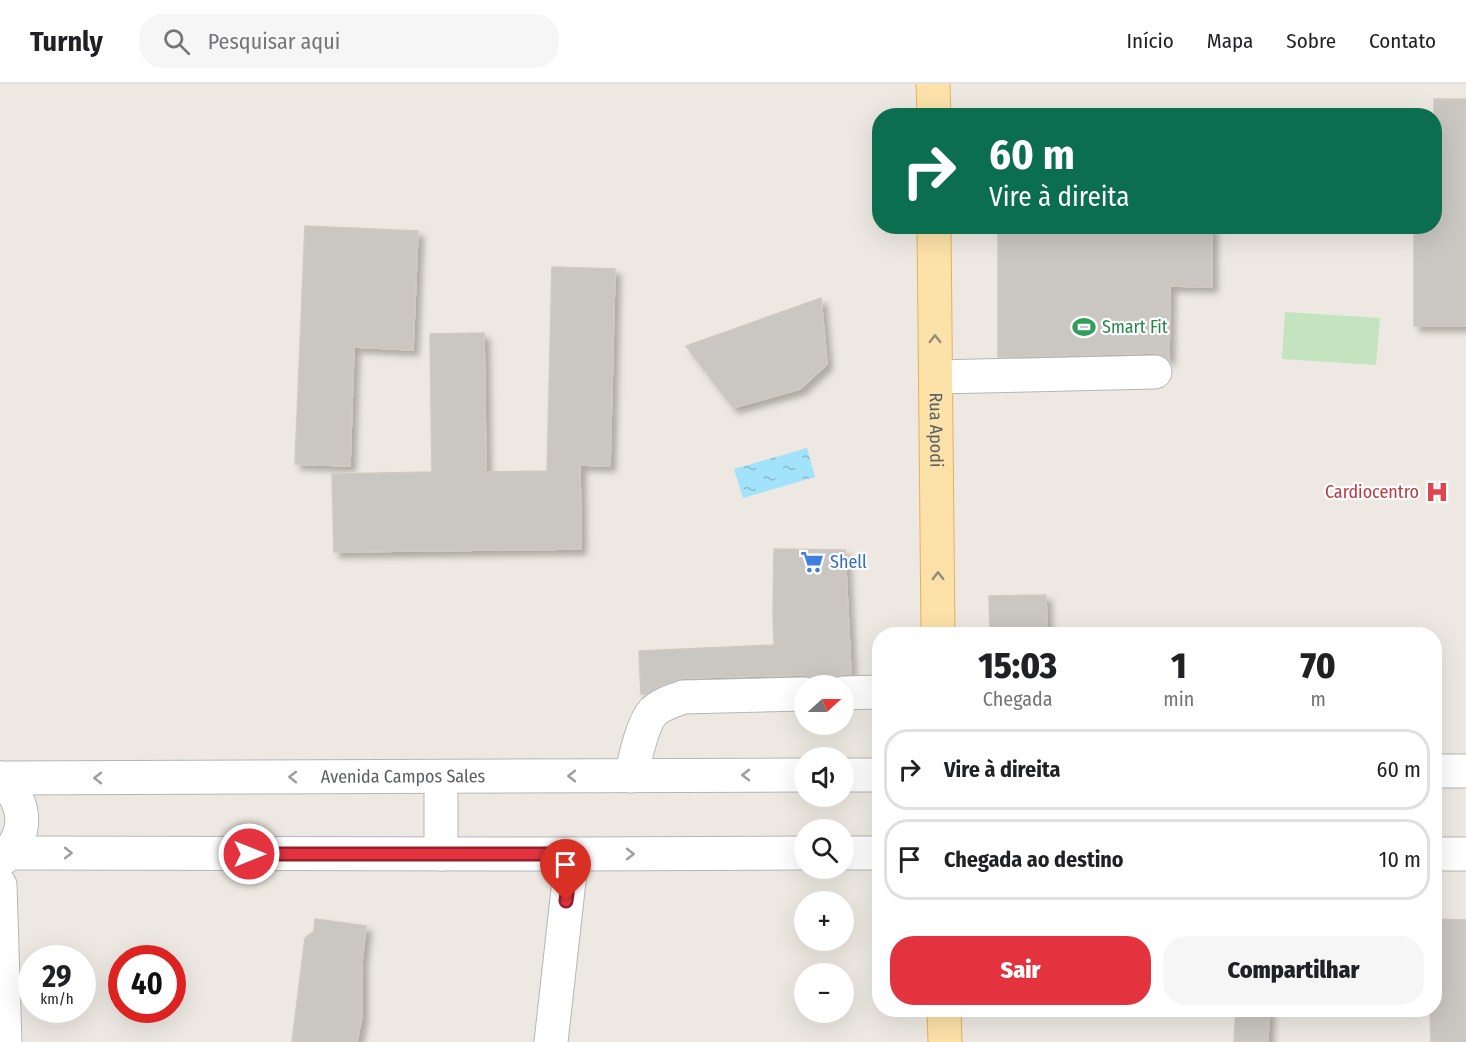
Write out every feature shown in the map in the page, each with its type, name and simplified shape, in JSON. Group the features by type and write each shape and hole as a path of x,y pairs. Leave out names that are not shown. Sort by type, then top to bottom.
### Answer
{"main road":[{"path":"933,84 934,108"},
{"name":"Rua Apodi","path":"934,234 938,627"},
{"path":"944,1017 945,1042"}],"street":[{"path":"936,377 1155,372"},
{"path":"854,693 872,692"},
{"path":"631,776 645,727 653,713 665,704 683,697 794,694"},
{"path":"1442,771 1466,771"},
{"name":"Avenida Campos Sales","path":"0,778 794,775"},
{"path":"854,775 872,775"},
{"path":"441,777 441,854"},
{"path":"0,778 13,791 20,806 22,822 18,839 5,857"},
{"path":"5,857 794,853"},
{"path":"854,853 872,853"},
{"path":"551,1042 572,854"},
{"path":"1442,854 1466,854"},
{"path":"0,885 5,1042"}],"green space":[{"path":"1285,312 1380,318 1376,365 1282,359"}],"water":[{"path":"807,448 815,477 743,498 734,469"}],"building":[{"path":"1434,99 1466,99 1466,326 1414,326 1414,234 1442,234 1442,108 1434,108"},
{"path":"305,226 418,231 413,350 354,347 350,466 295,464"},
{"name":"Smart Fit","path":"998,234 1212,234 1212,287 1170,286 1169,361 1163,355 1155,353 998,357"},
{"path":"552,267 615,269 610,466 580,465 581,549 334,552 332,474 432,472 430,334 484,333 486,472 547,471"},
{"path":"821,298 827,364 800,389 733,408 686,346"},
{"path":"774,549 845,550 851,674 683,678 641,694 639,651 774,645"},
{"path":"1046,595 1047,627 990,627 989,596"},
{"path":"315,919 366,926 362,962 362,1016 357,1042 292,1042 305,938 314,931"},
{"path":"1442,919 1466,920 1466,1042 1431,1042 1430,1017 1442,1017"},
{"path":"1236,1017 1269,1017 1268,1042 1234,1042"}],"place":[{"name":"Smart Fit","path":"1084,327"},
{"name":"Cardiocentro","path":"1437,492"},
{"name":"Shell","path":"812,562"}],"route":[{"path":"249,854 572,854 566,901"}]}
